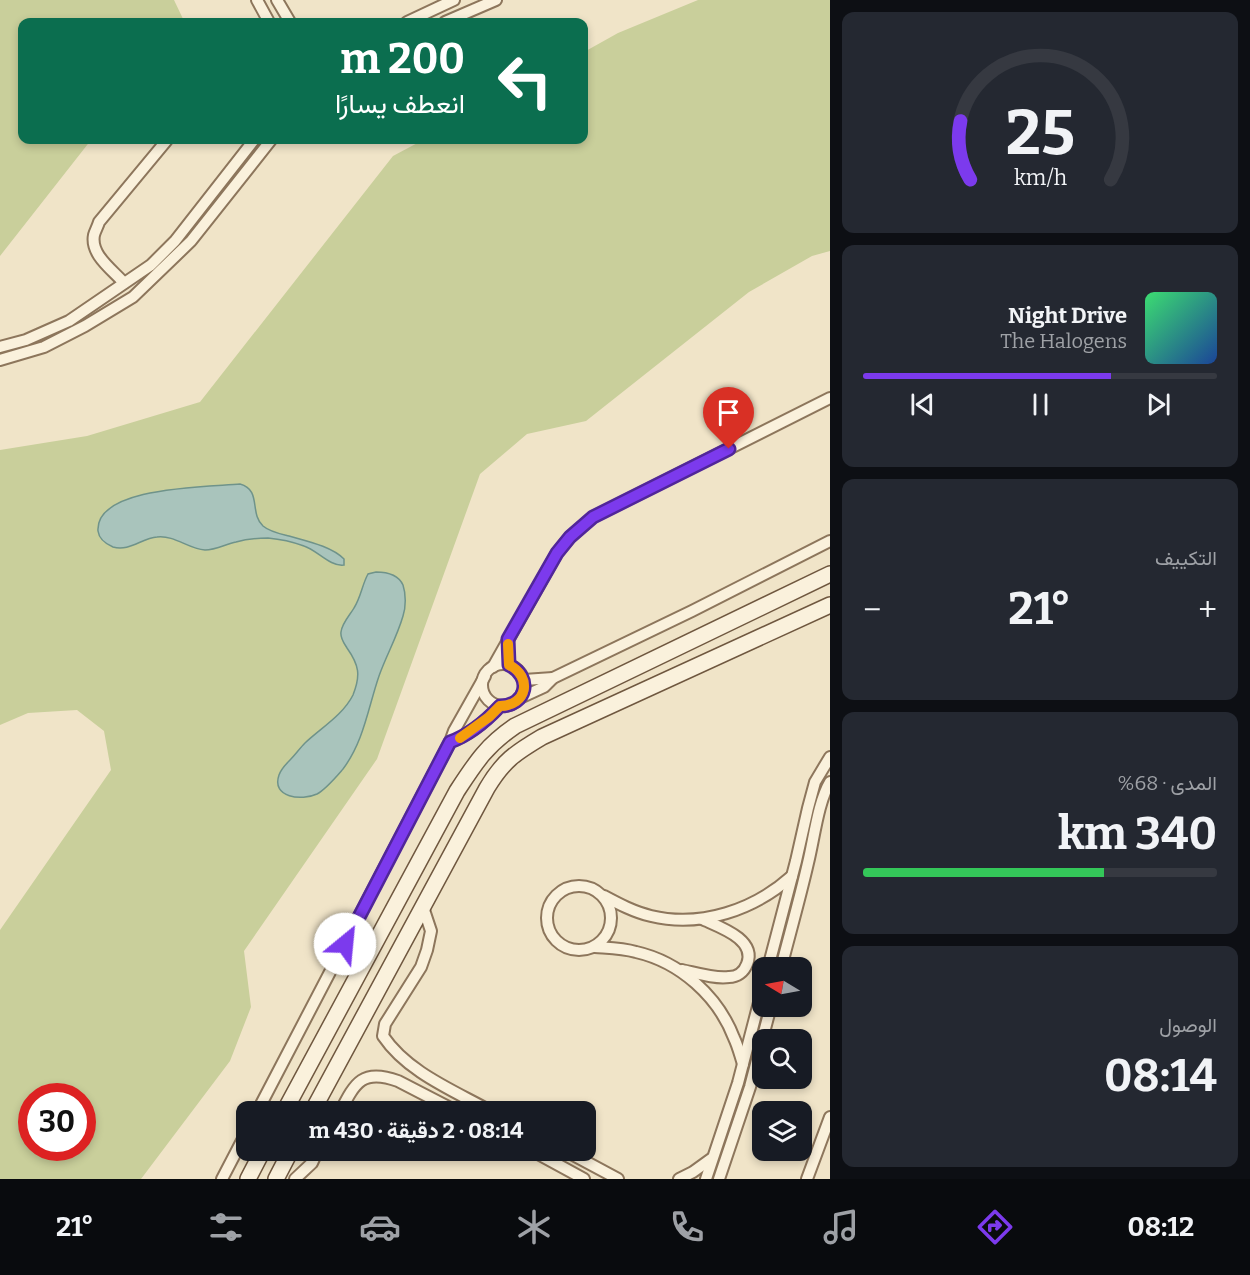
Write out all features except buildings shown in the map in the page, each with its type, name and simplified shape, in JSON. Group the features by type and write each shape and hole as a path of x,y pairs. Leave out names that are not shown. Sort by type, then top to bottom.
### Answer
{"street":[{"path":"257,0 267,18"},
{"path":"277,0 288,18"},
{"path":"416,18 454,0"},
{"path":"453,18 496,0"},
{"path":"124,283 96,253 94,235 99,222 164,144"},
{"path":"0,347 26,340 69,321 151,265 175,241 251,144"},
{"path":"0,360 44,347 133,297 191,241 268,144"},
{"path":"263,1101 454,731 557,553 570,537 593,517 830,398"},
{"path":"485,676 483,689 489,700 500,706 513,704 520,698 544,687 553,678 830,542"},
{"path":"290,1101 457,791 485,750 515,726 830,574"},
{"path":"318,1101 497,772 510,758 542,737 830,605"},
{"path":"508,639 509,665"},
{"path":"493,667 509,665 517,669 524,680 520,698"},
{"path":"524,680 553,678"},
{"path":"450,742 470,732 500,706"},
{"path":"771,957 815,782 830,757"},
{"path":"784,957 820,811 830,782"},
{"path":"604,896 612,914 608,933 602,941 585,951 574,951 556,941 547,923 550,903 557,894 575,886 586,886 627,908 651,916 676,920 702,919 727,914 750,904 772,892 792,876"},
{"path":"423,907 431,931 427,950 421,967 384,1024 383,1036 400,1056 425,1075 472,1101"},
{"path":"678,970 727,978 744,971 748,963 749,953 746,945 739,938 702,919"},
{"path":"595,947 638,952 659,959 696,983 724,1017 743,1064"},
{"path":"706,1179 743,1064 755,1017"},
{"path":"389,1078 401,1070 400,1056"},
{"path":"416,1089 418,1078 425,1075"},
{"path":"345,1101 352,1088 362,1079 380,1076 416,1089 438,1101"},
{"path":"719,1179 752,1079"},
{"path":"807,1179 830,1117"},
{"path":"222,1179 236,1152"},
{"path":"679,1179 714,1157"},
{"path":"248,1179 257,1161"},
{"path":"267,1161 278,1174"},
{"path":"295,1179 313,1161"},
{"path":"551,1161 584,1179"},
{"path":"584,1161 618,1179"}],"green space":[{"path":"0,0 174,0 183,18 18,18 18,144 88,144 0,256"},
{"path":"698,0 830,0 830,251 812,256 749,292 586,421 527,434 480,474 377,759 244,951 251,1007 230,1061 141,1179 0,1179 0,930 111,770 104,731 77,710 28,713 0,725 0,450 87,436 200,402 393,156 416,144 588,144 588,50 618,33"}],"water":[{"path":"240,484 251,491 259,521 263,526 276,533 325,547 339,554 344,559 344,565 329,561 304,546 272,538 248,539 205,550 164,537 119,548 105,543 99,534 102,516 115,505 134,497 181,488"},
{"path":"376,572 391,574 401,581 405,605 401,624 379,676 361,736 343,769 324,789 311,796 289,796 279,789 281,771 305,743 344,709 353,695 358,670 342,640 341,632 368,574"}],"slow traffic":[{"path":"460,738 500,706 513,704 520,698 524,680 517,669 509,665 508,644"}],"route":[{"path":"345,944 450,742 461,738 500,706 513,704 520,698 524,680 517,669 509,665 508,639 557,553 570,537 593,517 729,449"}]}
